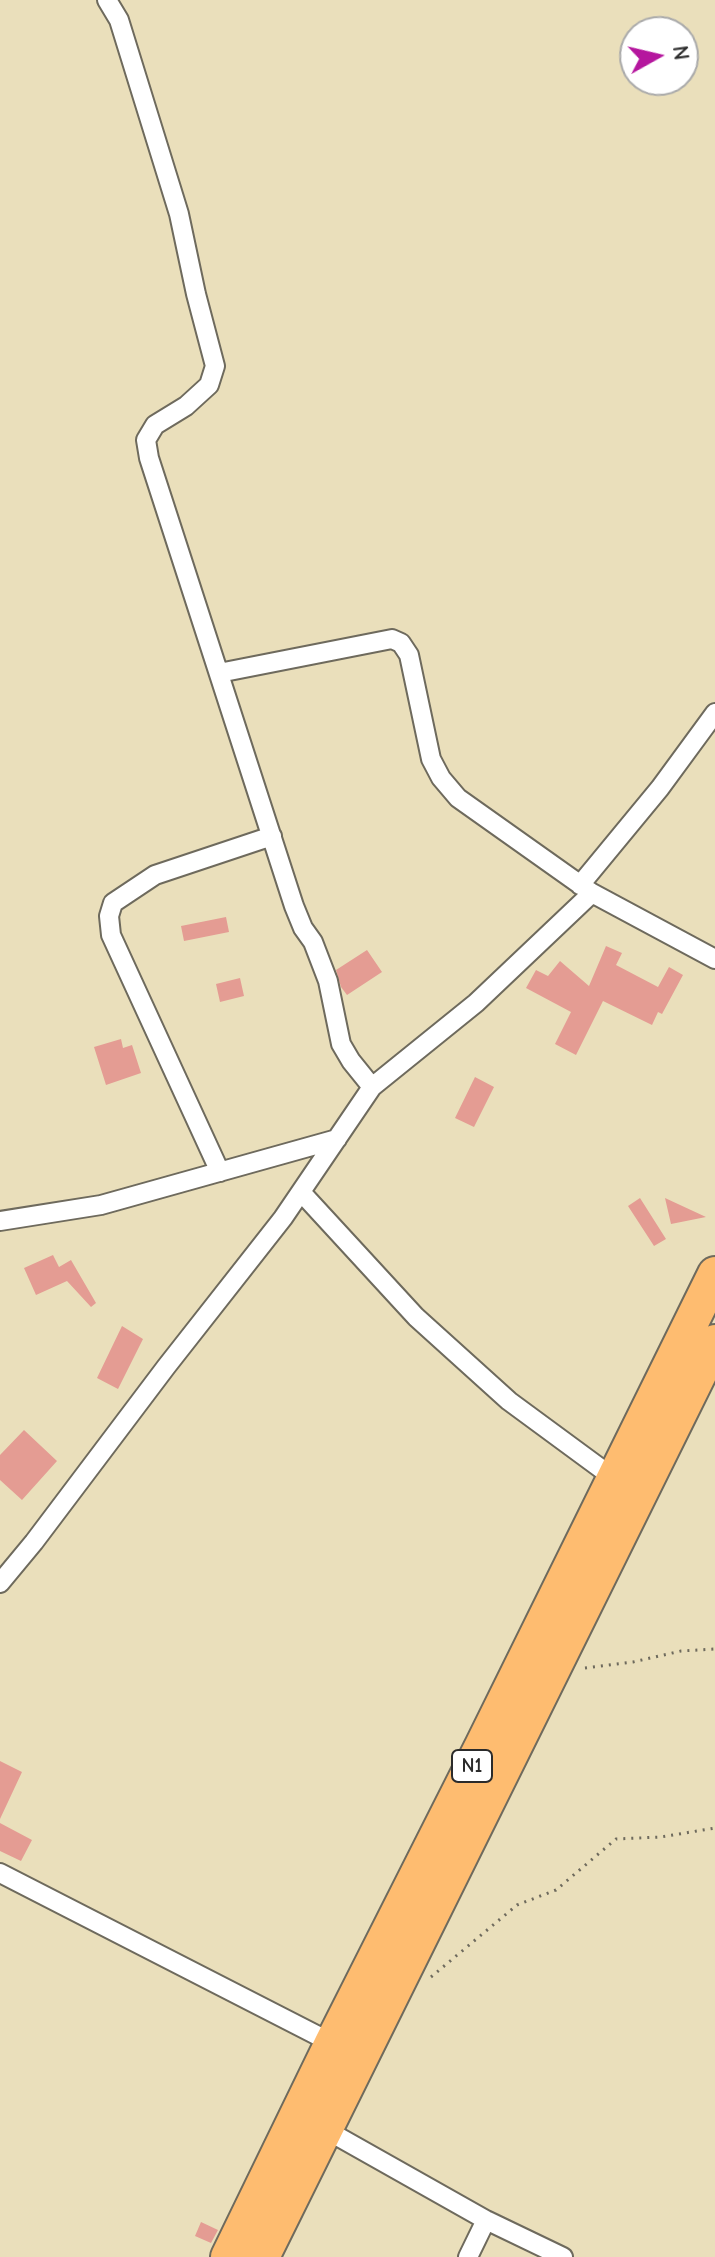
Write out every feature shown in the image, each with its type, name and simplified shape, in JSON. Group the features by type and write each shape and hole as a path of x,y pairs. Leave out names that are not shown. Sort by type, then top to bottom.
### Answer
{"highway":[{"name":"N1","path":"262,2257 312,2121 332,2043 715,1274"},
{"name":"N1","path":"228,2257 312,2121 715,1342"}],"street":[{"path":"107,0 119,20 179,214 215,366 209,385 186,406 155,425 146,440 154,473 294,906 313,942 328,981 341,1044 372,1087"},
{"path":"219,673 392,639 401,643 409,655 431,759 441,778 458,798 586,889 715,959"},
{"path":"0,1583 301,1192 372,1087 476,1003 586,889 715,713"},
{"path":"220,1172 111,935 109,916 113,903 155,875 272,836"},
{"path":"0,1221 101,1205 337,1139"},
{"path":"301,1192 416,1317 509,1401 615,1479"},
{"path":"0,1873 332,2043"},
{"path":"312,2121 486,2220 563,2257"},
{"path":"468,2257 486,2220"}],"path":[{"path":"576,1672 586,1667 633,1662 681,1651 715,1649"},
{"path":"423,1984 517,1905 556,1890 616,1839 661,1837 715,1828"}],"building":[{"path":"226,917 229,932 184,941 181,926"},
{"path":"606,946 622,953 616,965 658,987 669,967 683,975 662,1014 658,1012 652,1025 603,1001 576,1055 555,1044 571,1012 526,988 536,970 548,976 560,961 589,986"},
{"path":"367,950 382,972 347,995 336,970"},
{"path":"240,978 244,996 220,1002 216,984"},
{"path":"121,1039 123,1048 132,1045 141,1073 106,1085 94,1047"},
{"path":"475,1077 494,1087 474,1127 455,1118"},
{"path":"640,1198 666,1239 654,1246 628,1206"},
{"path":"665,1198 706,1217 671,1224"},
{"path":"53,1255 59,1267 71,1260 96,1303 91,1307 67,1281 36,1295 24,1268"},
{"path":"122,1326 143,1339 118,1389 97,1378"},
{"path":"24,1430 57,1461 22,1500 0,1480 0,1455"},
{"path":"0,1761 22,1772 0,1819"},
{"path":"0,1823 32,1840 21,1861 0,1851"},
{"path":"201,2222 218,2230 211,2243 195,2236"}]}
